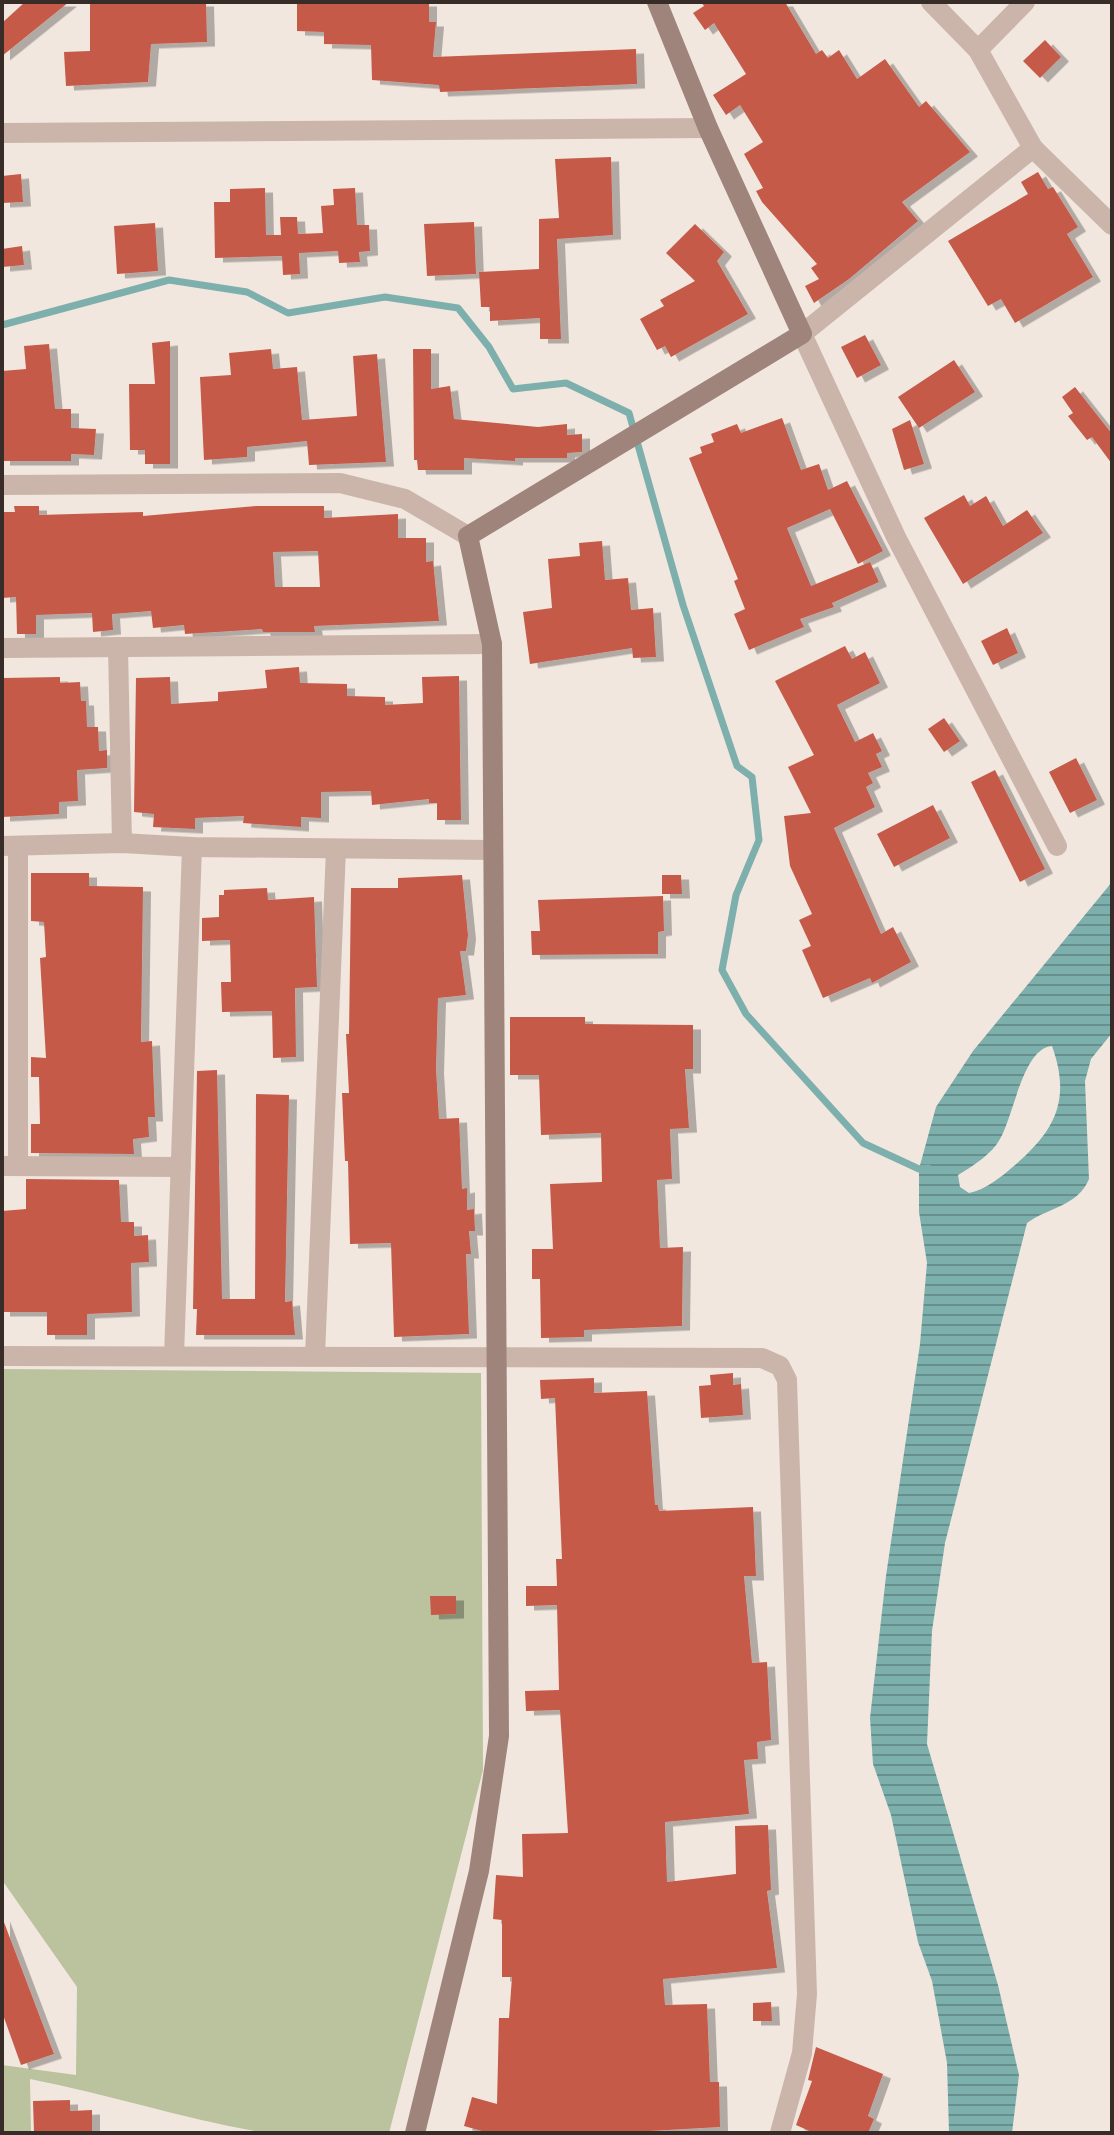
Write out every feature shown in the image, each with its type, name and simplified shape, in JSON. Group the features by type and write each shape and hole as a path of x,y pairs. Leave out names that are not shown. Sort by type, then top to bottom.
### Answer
{"street":[{"path":"657,2 708,128 896,537 1057,846"},
{"path":"931,2 978,50 1033,148 1112,225"},
{"path":"978,50 1025,2"},
{"path":"2,133 708,128"},
{"path":"468,536 802,334 1033,148"},
{"path":"2,485 340,483 405,499 468,536 492,644 499,1357 499,1736 479,1871 415,2133"},
{"path":"2,648 492,644"},
{"path":"118,647 122,843"},
{"path":"181,1167 10,1166 10,846 122,843 192,847 493,850"},
{"path":"174,1356 192,847"},
{"path":"315,1356 336,849"},
{"path":"2,1356 762,1358 780,1366 787,1380 807,1994 802,2053 780,2133"}],"green space":[{"path":"2,1369 481,1373 483,1770 389,2133 261,2132 30,2079 31,2133 2,2133 2,2065 76,2075 77,1987 2,1880"}],"water":[{"path":"1112,882 1112,1033 1091,1059 1085,1081 1089,1179 1070,1201 1027,1223 945,1543 932,1631 927,1744 998,1985 1019,2075 1012,2133 949,2133 947,2063 932,1981 918,1942 891,1815 873,1764 870,1718 886,1576 920,1344 927,1263 919,1212 919,1169 936,1107 973,1051","holes":["1052,1046 1060,1082 1056,1112 1041,1139 988,1186 969,1193 960,1187 958,1175 987,1155 1000,1139 1020,1084 1034,1058"]}],"building":[{"path":"25,2 69,2 2,56 2,23"},
{"path":"90,2 206,2 207,42 151,44 148,82 66,86 64,52 90,51"},
{"path":"297,2 429,2 429,22 436,22 433,57 636,49 637,84 440,92 439,85 372,80 371,45 324,44 324,32 297,31"},
{"path":"701,2 785,2 816,54 822,50 828,58 839,50 857,79 885,59 919,107 926,101 970,152 902,202 918,221 849,279 814,303 805,286 819,279 811,268 817,264 762,202 756,191 763,188 744,154 763,142 740,105 726,115 713,95 746,74 714,23 705,30 693,13 704,6"},
{"path":"1045,40 1061,57 1040,78 1023,61"},
{"path":"611,157 613,235 557,239 561,339 540,339 540,318 490,321 490,307 481,307 479,272 539,269 539,219 559,218 555,159"},
{"path":"1038,172 1048,189 1053,187 1078,227 1067,234 1093,277 1015,323 1001,299 988,306 948,241 1028,194 1021,182"},
{"path":"21,174 23,202 2,203 2,176"},
{"path":"265,188 266,235 281,235 280,217 297,217 298,234 323,233 321,206 334,205 333,189 355,188 357,225 369,225 370,251 359,252 360,262 339,263 338,251 299,253 300,274 283,275 282,256 215,258 214,202 230,202 230,189"},
{"path":"474,222 476,274 427,276 424,224"},
{"path":"155,223 158,271 117,274 114,226"},
{"path":"695,224 724,252 717,261 748,314 671,357 665,346 657,350 640,319 664,306 660,300 695,281 666,253"},
{"path":"22,246 24,265 2,267 2,249"},
{"path":"865,335 881,365 857,378 841,347"},
{"path":"170,341 170,464 145,464 145,450 130,450 129,384 155,384 152,343"},
{"path":"49,344 55,409 71,409 71,428 96,429 94,455 71,454 71,461 2,461 2,371 26,369 24,346"},
{"path":"271,349 273,369 297,367 302,420 357,416 353,356 377,354 386,462 309,465 307,441 247,447 247,457 204,460 200,377 231,375 229,353"},
{"path":"413,349 431,349 431,389 450,386 454,419 538,427 567,424 567,435 582,434 582,452 567,453 567,458 515,458 515,461 464,458 464,470 418,470 417,460 414,460"},
{"path":"954,360 975,392 919,428 898,397"},
{"path":"1075,387 1112,434 1112,464 1092,437 1087,440 1068,416 1073,413 1062,397"},
{"path":"782,418 801,470 819,464 828,490 847,481 883,551 858,564 830,509 787,528 811,586 870,562 879,582 832,603 834,607 800,619 804,627 749,650 734,614 745,609 734,581 738,579 689,458 702,453 700,447 714,442 711,434 737,424 741,433"},
{"path":"910,420 924,464 904,470 892,429"},
{"path":"964,495 970,506 986,496 1003,526 1027,510 1043,533 963,584 924,518"},
{"path":"14,506 39,506 39,515 143,512 143,516 256,506 324,506 324,518 398,514 398,538 426,538 426,562 433,561 439,621 314,626 315,632 263,632 262,629 185,634 184,625 153,628 151,611 112,614 113,630 93,632 92,613 36,615 36,634 17,634 16,597 2,598 2,512 15,512","holes":["318,551 320,587 275,587 273,552"]},
{"path":"602,541 605,580 628,578 631,610 653,608 656,657 633,658 632,648 530,664 523,612 552,608 548,559 580,556 579,543"},
{"path":"1007,628 1018,653 993,665 981,641"},
{"path":"845,646 852,659 865,652 880,683 837,705 855,742 873,733 882,751 876,754 882,767 868,773 873,783 866,787 875,807 834,828 881,934 893,927 911,962 872,983 870,978 823,998 802,950 811,946 799,920 812,914 790,866 784,816 811,813 788,767 814,755 775,681"},
{"path":"299,667 300,683 347,684 347,696 385,697 385,705 423,703 422,677 459,676 461,820 437,820 437,803 429,803 429,799 372,805 371,791 321,792 321,818 301,817 301,827 243,823 244,816 195,818 195,829 153,827 154,814 134,812 136,678 170,677 171,704 218,701 218,692 267,688 265,670"},
{"path":"60,677 60,683 80,682 81,701 86,701 87,727 98,727 99,751 107,750 107,768 77,770 78,801 59,802 59,814 2,817 3,678"},
{"path":"944,718 960,741 944,752 928,729"},
{"path":"1076,758 1097,800 1070,813 1049,772"},
{"path":"995,770 1045,869 1020,882 971,782"},
{"path":"933,805 950,838 894,867 877,834"},
{"path":"31,873 89,873 89,886 143,887 141,1042 152,1041 155,1117 148,1117 149,1137 133,1139 134,1154 31,1153 31,1124 40,1124 39,1077 31,1077 31,1057 46,1058 40,958 46,957 44,922 31,921"},
{"path":"462,875 468,935 466,951 460,951 466,995 438,998 436,1069 439,1119 459,1118 462,1189 467,1188 467,1210 474,1209 475,1231 469,1231 471,1254 466,1254 469,1334 394,1337 391,1243 350,1244 342,1093 349,1093 346,1034 349,1034 351,888 398,888 398,878"},
{"path":"662,875 681,875 682,894 662,894"},
{"path":"267,888 268,900 314,897 317,987 295,988 296,1057 273,1058 272,1011 222,1012 221,982 231,982 230,940 202,941 202,918 219,917 219,895 224,895 224,890"},
{"path":"663,896 664,931 658,932 658,954 532,955 531,931 540,931 538,900"},
{"path":"510,1017 585,1017 585,1024 693,1025 693,1069 685,1069 689,1128 670,1129 672,1179 657,1180 660,1248 683,1247 682,1326 584,1330 584,1337 541,1338 540,1279 532,1279 532,1249 553,1249 550,1184 602,1182 601,1133 541,1135 539,1075 510,1075"},
{"path":"217,1070 222,1299 255,1299 256,1094 289,1095 285,1302 292,1301 295,1335 196,1335 197,1309 193,1309 197,1071"},
{"path":"26,1179 119,1180 121,1222 134,1222 134,1236 148,1235 149,1262 131,1263 132,1312 87,1314 87,1335 47,1335 47,1312 2,1312 2,1211 26,1209"},
{"path":"733,1373 733,1385 741,1384 743,1415 701,1418 699,1386 711,1385 710,1375"},
{"path":"594,1378 594,1393 647,1391 655,1505 658,1505 659,1511 753,1507 756,1576 744,1576 752,1663 767,1662 771,1740 757,1742 758,1759 744,1760 749,1814 665,1822 667,1882 736,1874 735,1826 768,1825 771,1890 767,1891 777,1968 663,1979 665,2005 707,2004 710,2082 719,2082 720,2127 614,2133 489,2133 464,2126 472,2097 497,2104 499,2018 509,2018 512,1977 502,1977 502,1920 493,1919 496,1875 523,1877 522,1834 568,1833 560,1710 526,1711 525,1691 559,1690 557,1605 526,1606 526,1586 557,1586 556,1559 562,1559 555,1398 541,1399 540,1380"},
{"path":"430,1596 456,1596 456,1614 431,1615"},
{"path":"2,1917 54,2054 21,2065 2,2012"},
{"path":"771,2002 772,2021 753,2021 753,2003"},
{"path":"816,2047 883,2074 868,2116 874,2119 868,2133 814,2133 796,2125 812,2081 808,2080"},
{"path":"70,2100 70,2111 92,2110 92,2133 34,2133 33,2101"}],"waterway":[{"path":"2,325 169,280 247,292 288,313 385,297 458,308 489,347 513,389 566,383 629,413 683,605 737,766 752,777 759,840 736,895 722,970 746,1014 863,1143 919,1169 928,1168"}]}
